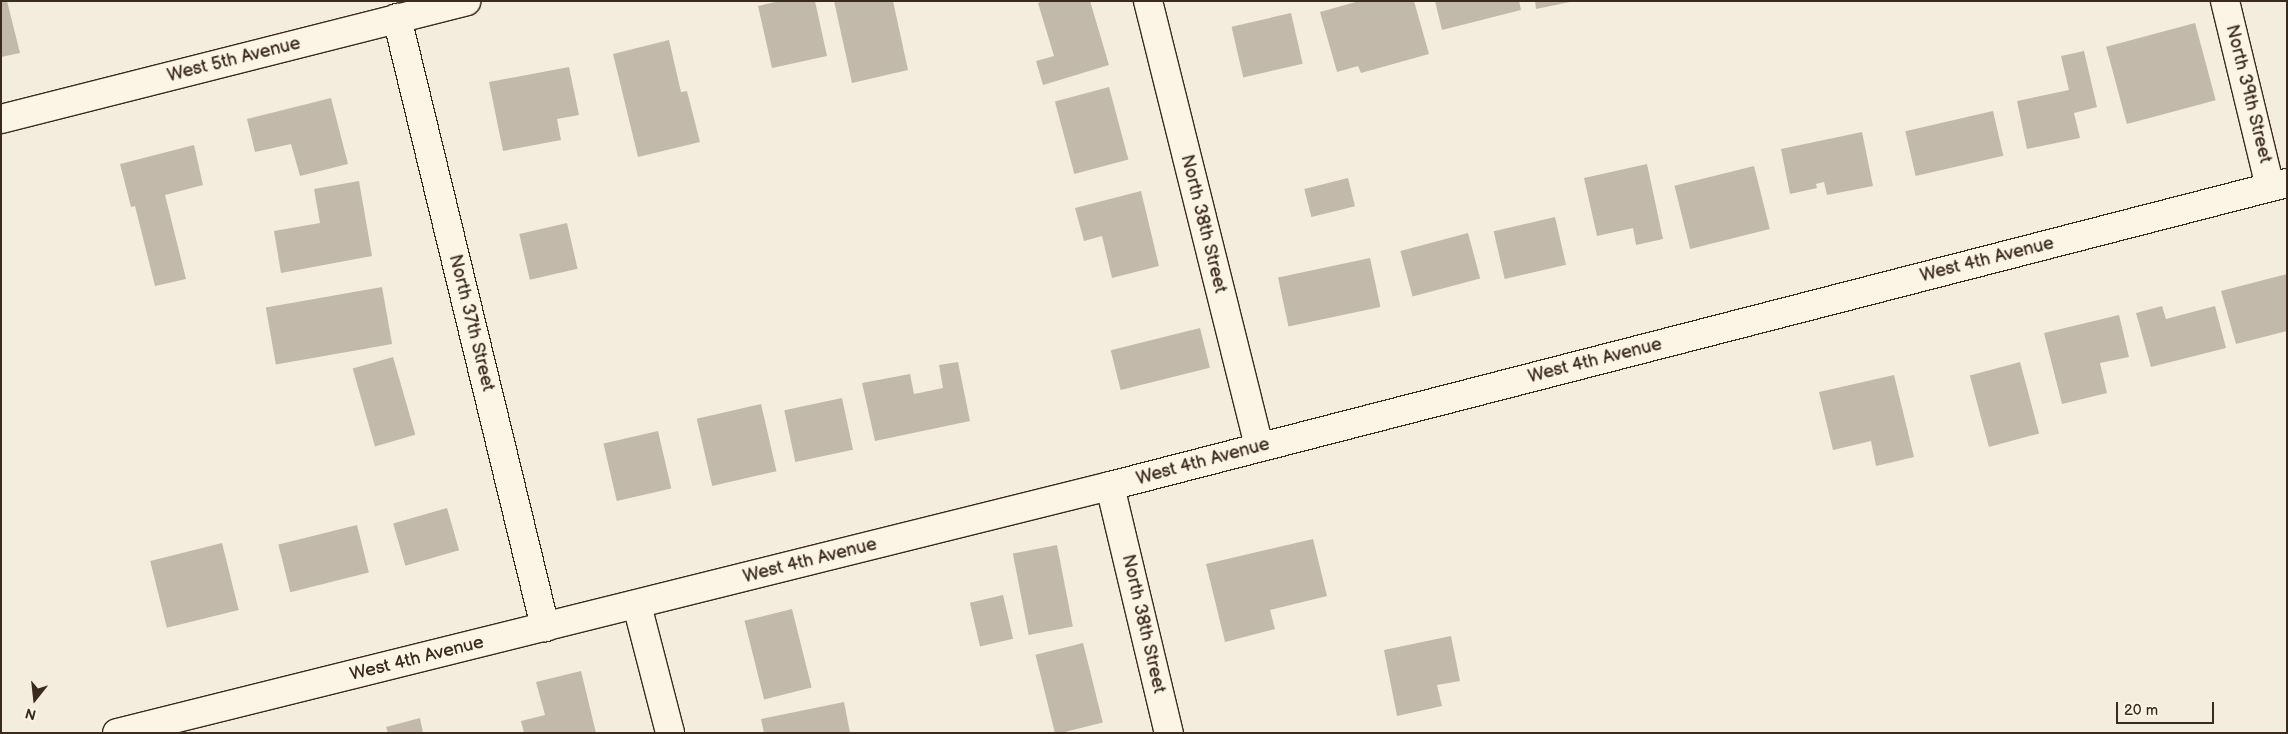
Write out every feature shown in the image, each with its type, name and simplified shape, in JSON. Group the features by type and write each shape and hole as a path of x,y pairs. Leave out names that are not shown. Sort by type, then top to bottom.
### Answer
{"street":[{"name":"West 5th Avenue","path":"1,119 466,1"},
{"name":"North 38th Street","path":"1148,1 1259,447"},
{"name":"North 39th Street","path":"2225,1 2279,185"},
{"name":"North 37th Street","path":"397,18 545,628"},
{"name":"West 4th Avenue","path":"117,733 179,725 545,628 1110,486 2279,185"},
{"name":"North 38th Street","path":"1110,486 1169,733"},
{"path":"637,605 670,733"}],"building":[{"path":"1,1 7,1 20,53 1,57"},
{"path":"780,1 815,1 827,56 772,68 758,6"},
{"path":"834,1 893,1 908,70 852,83"},
{"path":"1043,1 1090,1 1109,65 1043,85 1036,61 1054,56 1038,3"},
{"path":"1359,1 1414,1 1429,54 1361,73 1358,66 1337,72 1320,12"},
{"path":"1435,1 1519,1 1521,10 1442,30"},
{"path":"1535,1 1570,1 1570,2 1536,9"},
{"path":"1291,13 1303,64 1243,77 1232,27"},
{"path":"2195,23 2216,100 2127,124 2106,47"},
{"path":"669,40 681,92 687,91 700,142 638,157 613,54"},
{"path":"2084,51 2097,107 2074,113 2080,138 2027,149 2017,101 2069,90 2061,56"},
{"path":"569,67 579,115 557,119 561,140 503,151 489,82"},
{"path":"1109,87 1128,159 1074,174 1055,101"},
{"path":"331,98 348,164 300,176 291,144 255,152 247,119"},
{"path":"1993,111 2003,156 1916,176 1905,131"},
{"path":"1862,132 1873,186 1827,195 1824,182 1816,184 1817,188 1790,194 1781,149"},
{"path":"194,145 203,185 165,195 186,279 155,286 135,206 131,207 120,164"},
{"path":"1647,164 1663,239 1636,245 1633,228 1597,236 1584,178"},
{"path":"1754,166 1770,229 1690,249 1674,186"},
{"path":"1348,178 1355,206 1311,217 1304,189"},
{"path":"359,181 372,256 281,273 274,231 320,223 314,189"},
{"path":"1141,191 1159,266 1112,278 1102,236 1084,241 1075,208"},
{"path":"1555,217 1566,265 1505,279 1494,231"},
{"path":"567,223 578,269 530,280 519,234"},
{"path":"1468,233 1480,278 1413,297 1400,251"},
{"path":"1370,258 1380,307 1288,326 1278,278"},
{"path":"2287,274 2287,331 2236,344 2221,291"},
{"path":"382,287 392,344 276,365 266,307"},
{"path":"2162,306 2166,319 2215,306 2226,348 2151,367 2136,313"},
{"path":"2119,315 2129,357 2100,363 2107,393 2062,404 2044,333"},
{"path":"1200,328 1210,368 1121,390 1111,350"},
{"path":"393,357 415,435 375,446 353,369"},
{"path":"958,362 970,421 875,441 862,383 910,374 914,394 943,388 939,365"},
{"path":"2020,362 2039,433 1989,447 1970,375"},
{"path":"1894,375 1914,457 1876,466 1871,441 1833,450 1819,392"},
{"path":"842,398 853,450 795,462 784,410"},
{"path":"761,404 777,471 712,486 697,419"},
{"path":"658,431 671,488 617,501 603,444"},
{"path":"447,508 459,550 405,566 393,523"},
{"path":"357,525 369,573 290,592 278,545"},
{"path":"1313,539 1327,596 1270,610 1275,629 1225,642 1206,564"},
{"path":"222,543 239,610 167,628 150,561"},
{"path":"1057,545 1073,626 1029,635 1013,554"},
{"path":"1003,595 1013,639 980,646 970,603"},
{"path":"792,609 812,688 764,699 744,621"},
{"path":"1451,636 1460,681 1437,685 1442,706 1397,716 1384,650"},
{"path":"1083,643 1103,723 1055,733 1035,655"},
{"path":"581,671 596,733 524,733 521,721 545,715 536,682"},
{"path":"844,702 850,733 764,733 761,719"},
{"path":"420,718 423,733 388,733 386,727"}]}
